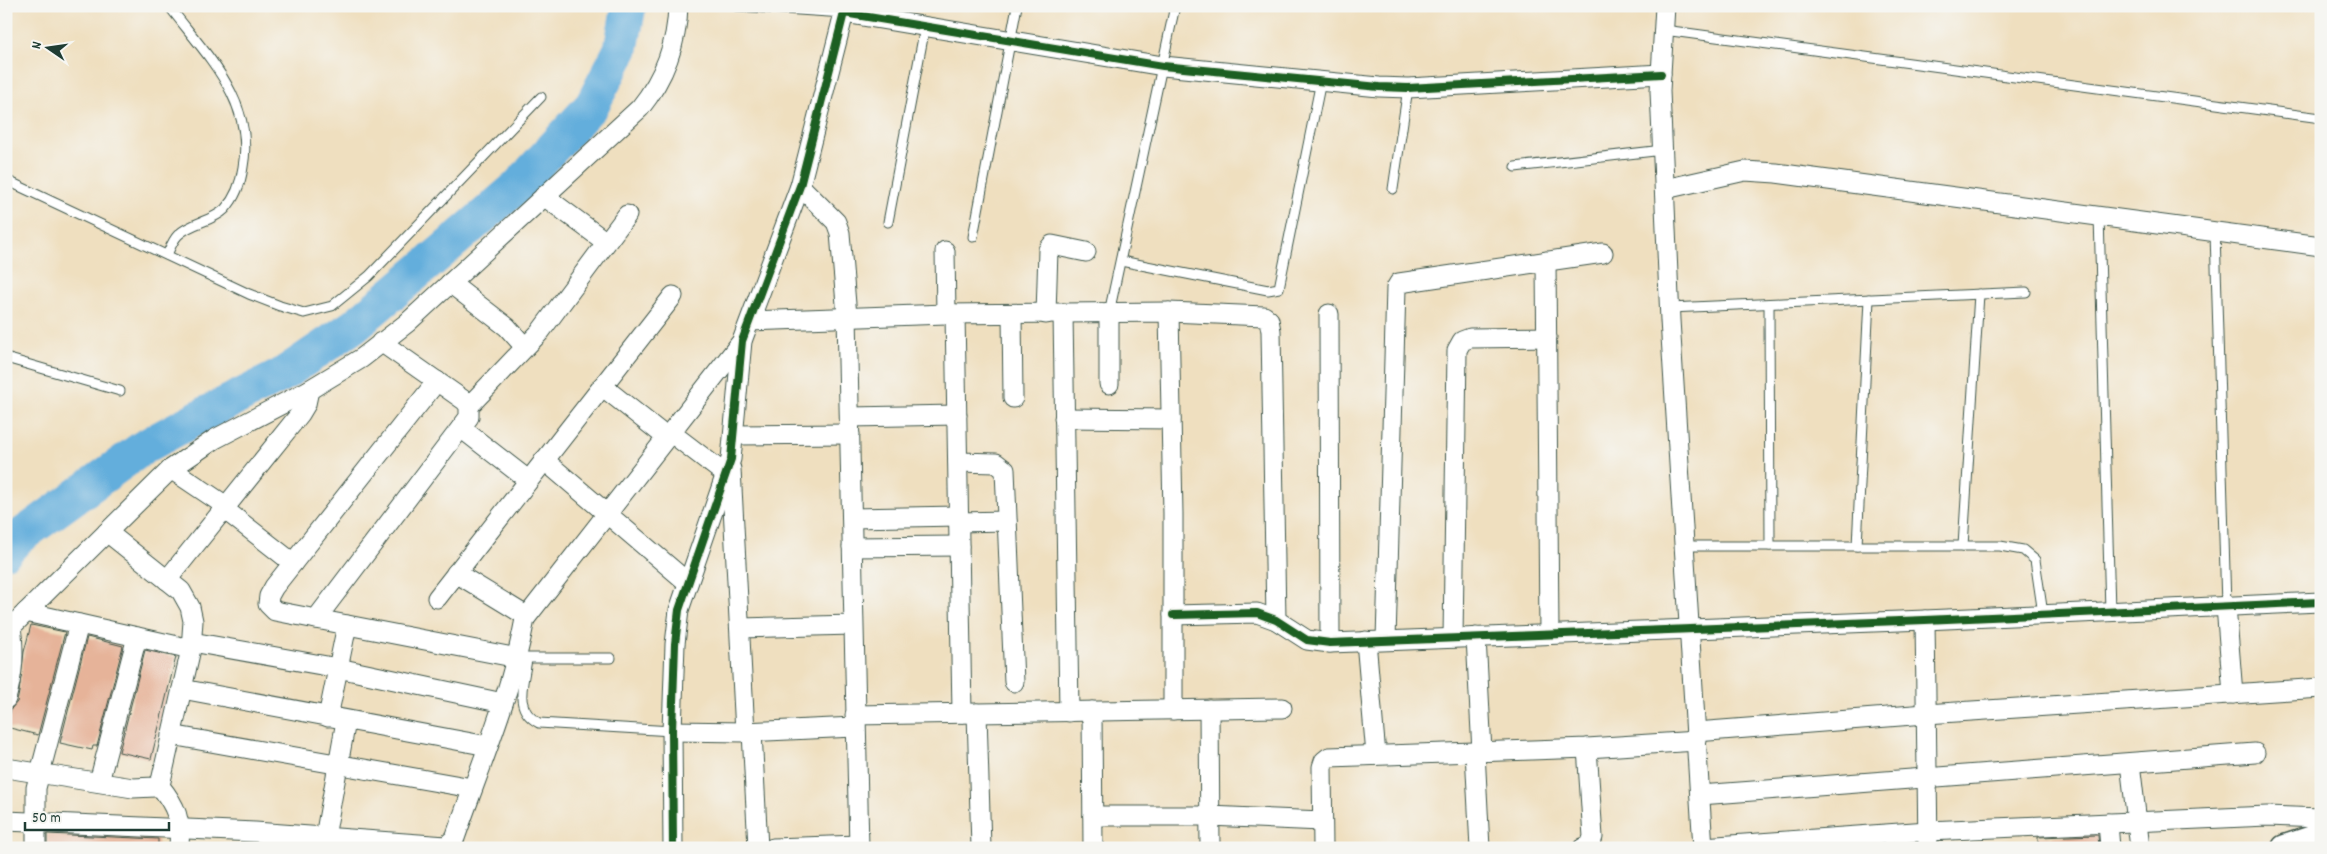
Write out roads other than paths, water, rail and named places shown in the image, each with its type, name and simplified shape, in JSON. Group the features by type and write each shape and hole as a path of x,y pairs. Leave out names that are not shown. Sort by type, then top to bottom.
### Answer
{"main road":[{"path":"2285,848 2321,836"}],"street":[{"path":"6,699 13,670 14,644 9,630 26,612 171,469 215,439 309,390 362,358 407,323 640,108 655,89 670,59 678,22 678,6"},
{"path":"1665,6 1661,74 1664,189 1703,847 1928,839 2108,823 2267,816 2321,818"},
{"path":"525,619 606,512 742,340 800,186 844,10 925,28 1163,66 1408,88 1661,74"},
{"path":"1664,189 1745,171 1776,173 2321,246"},
{"path":"773,848 859,846 847,316 838,227 800,186"},
{"path":"544,196 606,242"},
{"path":"469,406 540,332 627,215"},
{"path":"1069,712 1064,418 1048,250 1052,246 1058,245 1086,252"},
{"path":"945,251 957,415 960,546 970,713 981,848"},
{"path":"1386,640 1396,288 1399,283 1404,281 1603,253"},
{"path":"1546,261 1549,634"},
{"path":"450,283 507,328 525,347"},
{"path":"437,598 673,296"},
{"path":"750,321 847,316 951,314 1169,312 1260,314 1269,320 1276,620"},
{"path":"1169,312 1173,710"},
{"path":"1109,313 1109,384"},
{"path":"1012,314 1013,398"},
{"path":"1329,314 1330,643"},
{"path":"1453,638 1457,350 1462,341 1470,338 1547,337"},
{"path":"672,848 672,731 675,644 679,610 728,466 734,435 742,340"},
{"path":"316,618 469,417 469,406 465,401 381,342"},
{"path":"437,381 274,587 269,596 268,604 275,611 522,658"},
{"path":"602,386 668,435 728,466"},
{"path":"167,580 300,414 306,404 309,390"},
{"path":"734,435 957,415"},
{"path":"1064,418 1171,419"},
{"path":"461,428 528,480"},
{"path":"544,460 688,582"},
{"path":"958,462 996,462 1005,470 1014,682"},
{"path":"728,466 758,848"},
{"path":"171,469 225,507 293,563"},
{"path":"852,518 1007,521"},
{"path":"106,532 181,591 190,607 193,621 191,645 159,785 178,815 181,829 179,848"},
{"path":"852,547 960,546"},
{"path":"6,820 181,829 325,842 446,846 455,838 503,703 522,658 525,619 523,614 456,573"},
{"path":"1173,615 1257,613 1276,620 1306,640 1330,643 1925,620 2321,602"},
{"path":"2226,606 2233,694"},
{"path":"26,612 137,637 338,668 503,703"},
{"path":"1925,620 1928,839"},
{"path":"36,848 36,788 78,624"},
{"path":"328,717 347,625"},
{"path":"740,628 854,625"},
{"path":"99,782 137,637"},
{"path":"1476,637 1480,848"},
{"path":"1366,641 1376,755"},
{"path":"1323,848 1322,768 1324,761 1329,758 1587,748 1926,714 2321,688"},
{"path":"182,689 488,746"},
{"path":"672,731 748,732 855,721 970,713 1282,708"},
{"path":"1208,709 1210,848"},
{"path":"1092,711 1093,848"},
{"path":"325,842 346,721"},
{"path":"171,735 472,788"},
{"path":"1583,848 1590,845 1593,837 1587,748"},
{"path":"1700,795 2255,753"},
{"path":"2130,763 2140,848"},
{"path":"6,768 133,788 150,788 159,785"},
{"path":"1092,816 1209,816 1322,820"},
{"path":"2108,823 2110,848"}],"lane":[{"path":"167,255 178,235 224,210 231,201 242,175 247,150 244,121 234,95 169,6"},
{"path":"736,6 844,10"},
{"path":"973,237 1017,6"},
{"path":"1109,313 1175,6"},
{"path":"888,222 925,28"},
{"path":"1664,30 2321,118"},
{"path":"1121,261 1268,290 1279,288 1321,81"},
{"path":"1393,189 1408,88"},
{"path":"6,180 280,306 304,313 332,306 369,276 541,97"},
{"path":"1515,167 1663,150"},
{"path":"2099,216 2110,611"},
{"path":"2215,232 2226,606"},
{"path":"1670,308 2026,292"},
{"path":"1962,546 1979,294"},
{"path":"1857,546 1869,299"},
{"path":"1769,304 1770,546"},
{"path":"6,358 120,391"},
{"path":"1685,546 2000,546 2023,550 2035,560 2043,614"},
{"path":"611,658 522,658 521,702 524,711 530,718 539,722 672,731"}],"waterway":[{"path":"6,551 18,538 144,447 282,375 354,326 517,187 592,105 621,49 629,6"}]}
